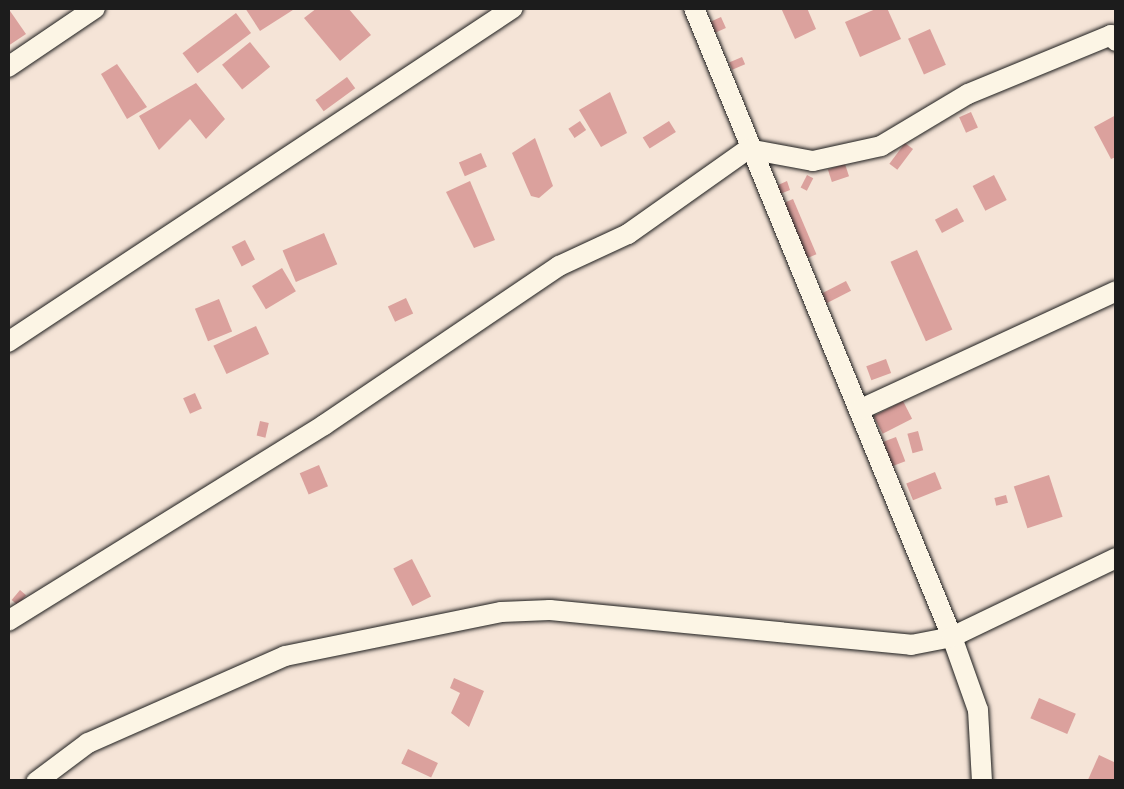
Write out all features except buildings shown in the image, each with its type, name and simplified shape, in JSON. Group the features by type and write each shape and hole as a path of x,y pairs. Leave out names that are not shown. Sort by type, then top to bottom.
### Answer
{"street":[{"path":"8,67 95,8"},
{"path":"8,342 513,8"},
{"path":"694,8 748,150 952,636 978,710 982,782"},
{"path":"8,622 324,425 559,266 628,234 748,150 814,161 880,146 968,94 1111,34 1116,42"},
{"path":"859,410 1116,290"},
{"path":"36,782 88,743 285,656 502,612 550,610 912,645 952,636 1116,558"}]}
